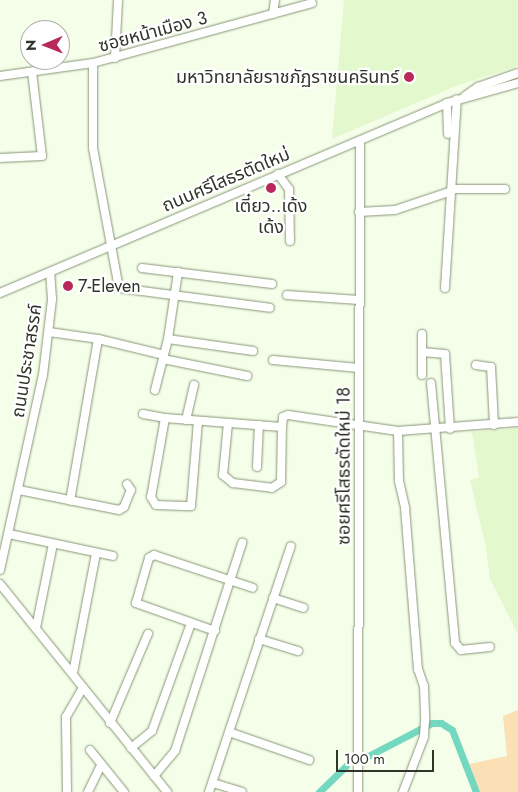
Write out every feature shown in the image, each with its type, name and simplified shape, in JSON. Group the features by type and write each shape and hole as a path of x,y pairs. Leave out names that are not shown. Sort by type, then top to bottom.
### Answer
{"street":[{"path":"115,58 118,0"},
{"path":"274,14 275,0"},
{"name":"ซอยหน้าเมือง 3","path":"0,76 93,64 312,3"},
{"path":"93,64 93,148 120,288 270,308"},
{"path":"0,158 42,156 32,72"},
{"name":"ถนนศรีโสธรตัดใหม่","path":"465,96 478,86 518,73"},
{"name":"ถนนศรีโสธรตัดใหม่","path":"0,293 447,103 465,96 518,83"},
{"path":"445,288 457,99"},
{"path":"447,103 448,134"},
{"name":"ซอยศรีโสธรตัดใหม่ 18","path":"358,792 360,140"},
{"path":"278,174 289,189 290,241"},
{"path":"359,212 390,211 452,190 505,189"},
{"path":"142,268 272,284"},
{"name":"ถนนประชาสรรค์","path":"0,570 19,490 49,332 50,272"},
{"path":"155,390 168,338 178,272"},
{"path":"287,295 359,300"},
{"path":"49,332 98,339 164,357 247,376"},
{"path":"422,334 422,375"},
{"path":"168,338 253,351"},
{"path":"70,501 98,339"},
{"path":"422,352 444,353 447,356 450,429"},
{"path":"273,360 359,368"},
{"path":"476,364 491,367 494,425"},
{"path":"431,383 433,430 455,643 461,650 490,648"},
{"path":"186,420 194,386"},
{"path":"143,414 164,418 282,427"},
{"path":"228,423 223,475 233,483 272,488 281,482 283,417 288,414 359,424 398,432 518,422"},
{"path":"164,418 151,497 156,505 191,506 198,421"},
{"path":"257,467 259,425"},
{"path":"398,432 399,481 405,508 418,668 424,686 425,725 403,792"},
{"path":"19,490 120,510 124,507 131,490 127,484"},
{"path":"9,534 113,556"},
{"path":"36,628 53,544"},
{"path":"154,776 175,751 242,544"},
{"path":"209,792 291,546"},
{"path":"73,673 96,553"},
{"path":"215,631 136,603 149,558 154,556 253,588"},
{"path":"0,584 167,792"},
{"path":"273,598 303,608"},
{"path":"131,748 152,731 191,623"},
{"path":"110,723 148,634"},
{"path":"259,639 298,651"},
{"path":"67,792 66,717 83,688"},
{"path":"229,732 310,760"},
{"path":"90,750 124,792"},
{"path":"88,792 101,765"},
{"path":"213,783 242,792"}],"shaded area":[{"name":"มหาวิทยาลัยราชภัฏราชนครินทร์","path":"344,0 518,0 518,66 456,86 332,139"},
{"path":"518,428 518,634 490,579 486,547 470,480 479,477 472,432"},
{"path":"518,710 518,792 480,792 469,764 507,756 503,716"}],"waterway":[{"path":"368,756 432,723 441,723 452,730 476,792"},
{"path":"319,792 346,766"}],"place":[{"name":"มหาวิทยาลัยราชภัฏราชนครินทร์","path":"409,77"},
{"name":"เตี๋ยว..เด้ง เด้ง","path":"271,188"},
{"name":"7-Eleven","path":"68,286"}]}
